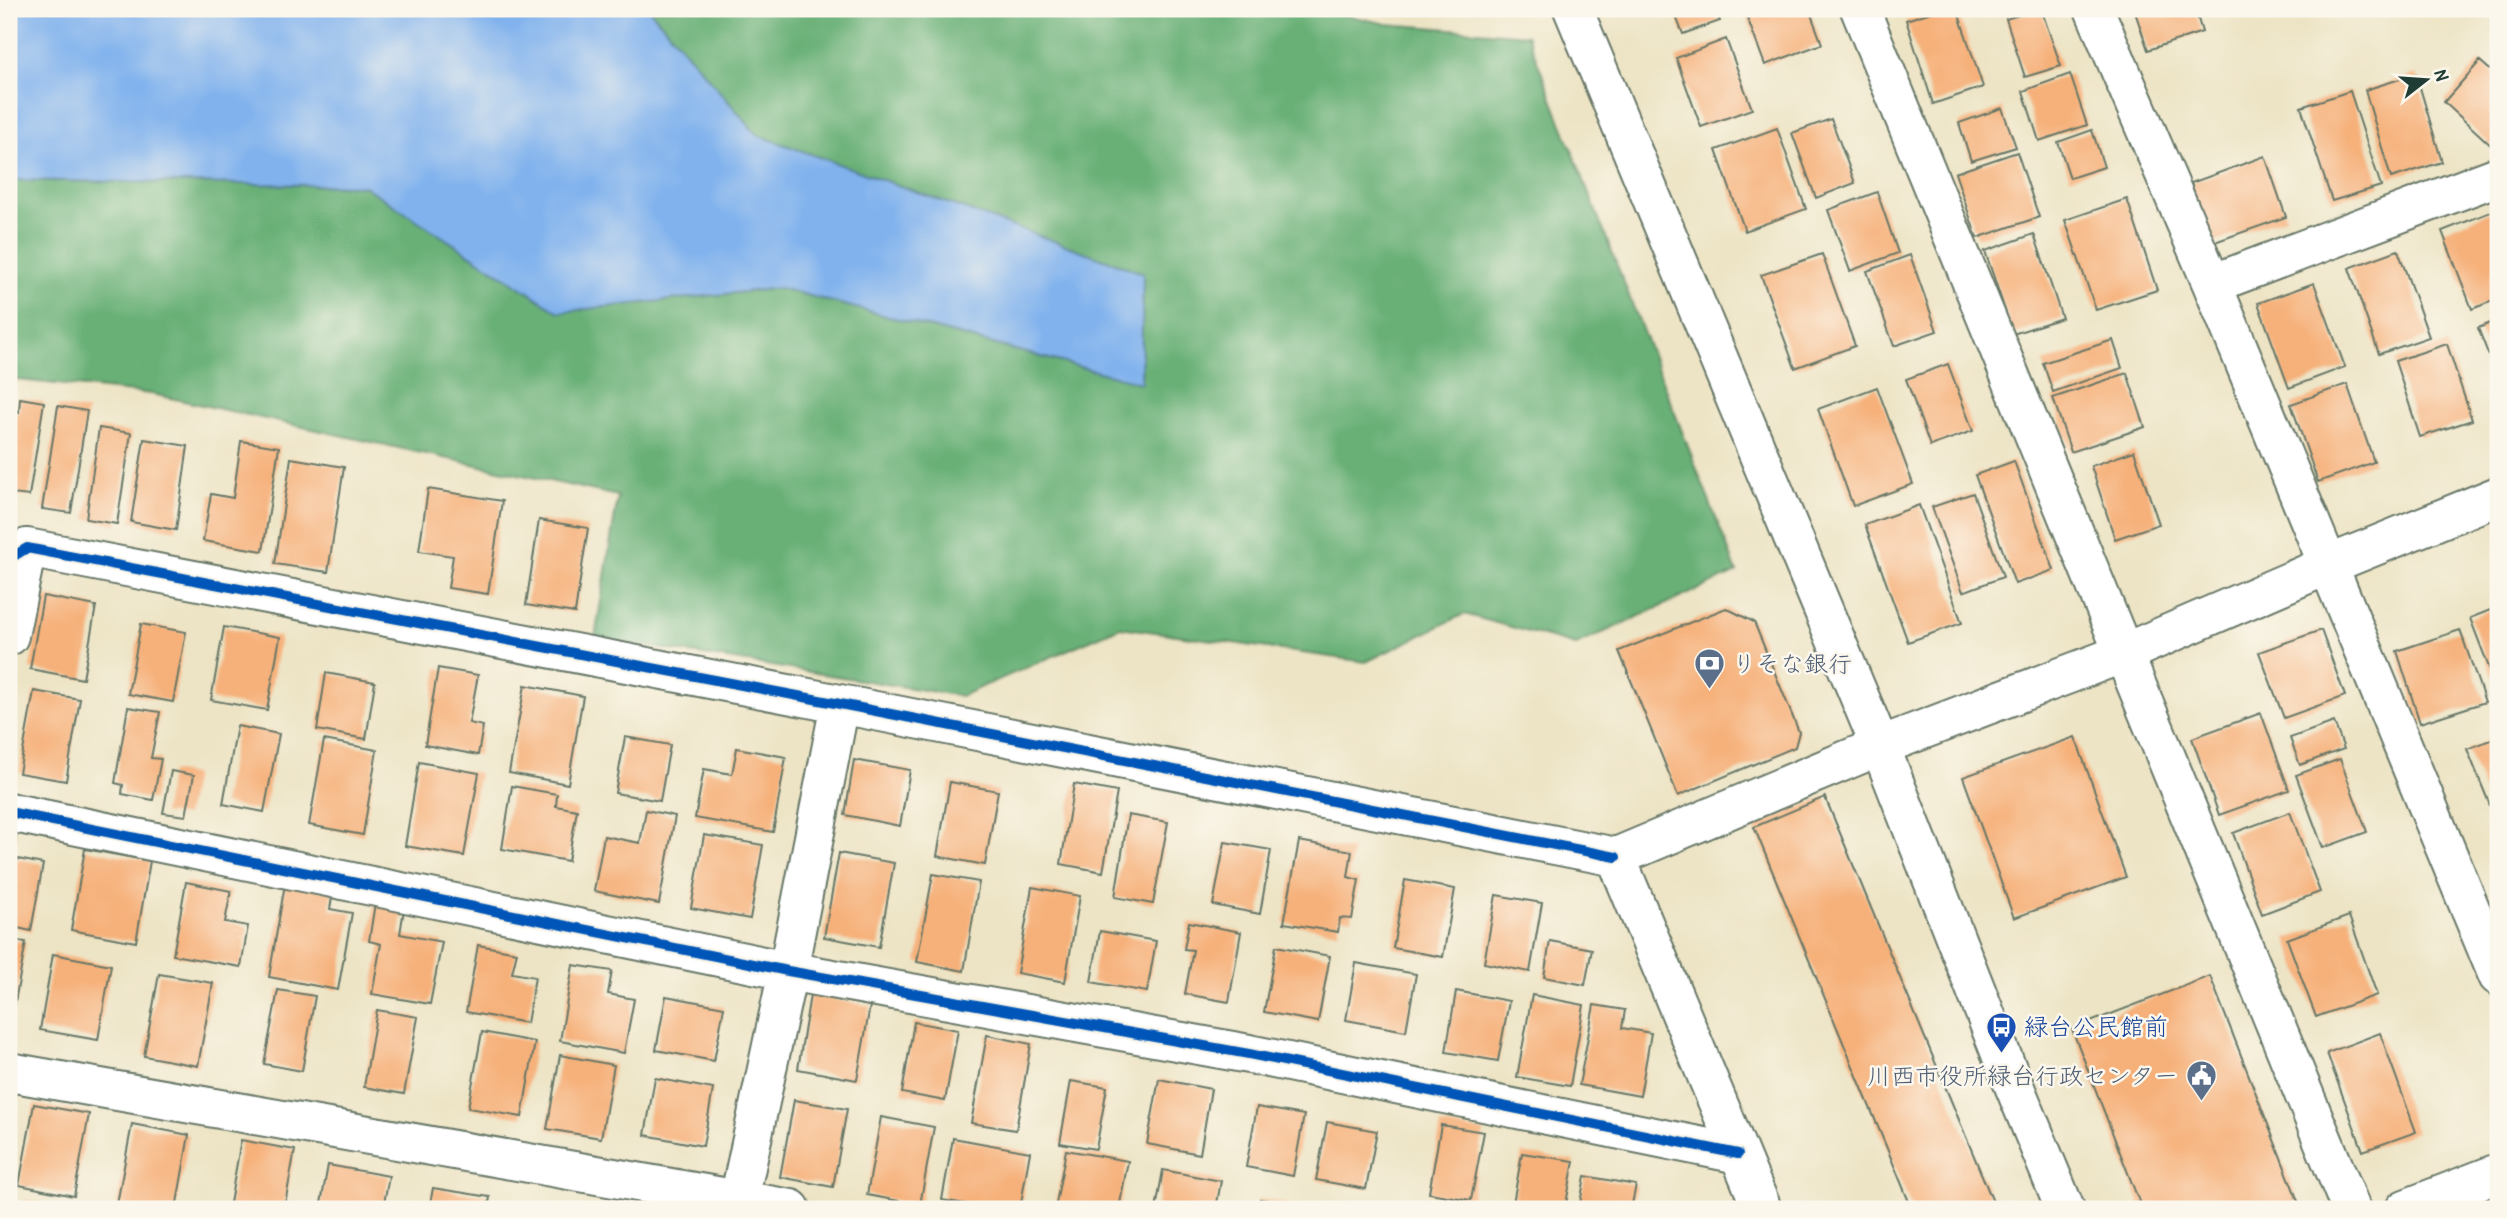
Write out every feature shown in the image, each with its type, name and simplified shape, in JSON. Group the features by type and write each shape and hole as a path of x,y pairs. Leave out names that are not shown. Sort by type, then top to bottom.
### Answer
{"street":[{"path":"1573,9 1881,746 2001,1054 2065,1209"},
{"path":"1860,9 2351,1209"},
{"path":"2094,9 2212,284 2498,976"},
{"path":"2212,284 2498,176"},
{"path":"9,636 18,554 840,704 1615,857 1881,746 2124,653 2328,565 2498,496"},
{"path":"738,1204 788,971 840,704"},
{"path":"9,813 788,971 1249,1054 1738,1154"},
{"path":"1615,857 1762,1209"},
{"path":"9,1072 738,1204 791,1209"},
{"path":"2405,1209 2498,1173"}],"green space":[{"path":"649,9 1317,9 1387,24 1527,35 1737,572 1576,645 1464,614 1366,662 1120,627 961,696 595,638 618,496 152,394 9,379 9,180 364,186 559,312 780,288 1141,383 1143,273 757,135"}],"water":[{"path":"9,9 649,9 757,135 1143,273 1141,383 780,288 559,312 364,186 9,180"}],"building":[{"path":"1673,9 1715,9 1720,21 1683,34"},
{"path":"1744,9 1809,9 1822,44 1765,65"},
{"path":"1941,9 1957,9 1983,87 1933,104 1906,20"},
{"path":"2041,9 2061,66 2025,77 2006,19"},
{"path":"2134,9 2195,9 2202,32 2148,50"},
{"path":"1726,39 1752,109 1701,127 1676,58"},
{"path":"2480,61 2498,77 2496,150 2444,102"},
{"path":"2070,74 2087,125 2039,141 2023,91"},
{"path":"2416,74 2442,162 2391,178 2365,90"},
{"path":"2350,91 2381,186 2332,201 2301,107"},
{"path":"2002,108 2016,147 1971,161 1959,123"},
{"path":"1831,119 1855,183 1816,198 1792,133"},
{"path":"1777,128 1806,209 1745,231 1716,150"},
{"path":"2092,130 2104,167 2070,178 2058,142"},
{"path":"2017,152 2039,217 1977,238 1955,173"},
{"path":"2265,156 2286,217 2212,243 2191,183"},
{"path":"1877,192 1898,253 1850,271 1828,210"},
{"path":"2127,199 2157,290 2096,310 2065,220"},
{"path":"2498,209 2498,299 2472,309 2442,231"},
{"path":"2034,234 2062,318 2013,334 1985,251"},
{"path":"2398,250 2429,337 2379,354 2349,268"},
{"path":"1822,254 1855,346 1795,368 1761,275"},
{"path":"1910,255 1937,331 1894,346 1867,271"},
{"path":"2314,283 2345,367 2289,388 2258,303"},
{"path":"2498,320 2498,379 2478,328"},
{"path":"2113,340 2122,368 2053,392 2043,363"},
{"path":"2447,344 2472,420 2420,437 2395,361"},
{"path":"1948,364 1973,431 1930,446 1906,379"},
{"path":"2127,373 2145,427 2071,452 2053,398"},
{"path":"2347,384 2374,462 2318,482 2291,404"},
{"path":"1877,387 1913,484 1853,506 1818,409"},
{"path":"20,398 44,402 29,496 13,494 9,509 9,410 19,412"},
{"path":"58,406 87,411 71,513 42,509"},
{"path":"99,428 131,433 117,524 86,519"},
{"path":"144,439 188,446 176,530 131,522"},
{"path":"241,441 279,447 263,551 203,541 211,494 233,498"},
{"path":"2134,451 2159,524 2115,539 2091,466"},
{"path":"291,458 344,467 328,572 275,564"},
{"path":"2014,461 2054,570 2015,584 1975,475"},
{"path":"428,489 502,501 488,594 448,588 453,556 419,551"},
{"path":"1973,493 2003,577 1963,592 1932,507"},
{"path":"1919,505 1962,623 1908,642 1865,525"},
{"path":"539,520 588,528 575,613 526,605"},
{"path":"43,596 96,606 83,679 30,669"},
{"path":"2498,607 2498,676 2493,678 2470,618"},
{"name":"りそな銀行","path":"1726,608 1754,622 1799,732 1795,747 1678,796 1619,651"},
{"path":"141,624 186,632 173,702 128,694"},
{"path":"224,627 280,637 267,710 211,700"},
{"path":"2321,630 2345,696 2284,718 2259,652"},
{"path":"2460,630 2485,702 2420,723 2397,651"},
{"path":"438,668 478,675 469,723 483,726 478,755 425,745"},
{"path":"326,673 375,682 366,739 317,730"},
{"path":"525,685 583,696 568,784 509,773"},
{"path":"34,691 80,699 66,781 19,773"},
{"path":"128,707 160,712 151,758 161,759 153,800 122,794 123,785 115,783"},
{"path":"2261,713 2289,790 2219,815 2192,738"},
{"path":"2334,722 2344,749 2300,765 2290,738"},
{"path":"237,726 279,734 264,812 223,804"},
{"path":"625,737 670,745 660,801 615,793"},
{"path":"2075,737 2126,877 2014,918 1963,777"},
{"path":"2498,737 2498,825 2467,749"},
{"path":"324,740 377,750 363,835 309,825"},
{"path":"737,748 786,757 773,832 695,818 704,769 732,774"},
{"path":"2340,759 2367,832 2323,848 2296,775"},
{"path":"854,760 910,770 900,826 845,815"},
{"path":"419,762 479,773 464,856 405,846"},
{"path":"171,771 194,775 186,816 163,813"},
{"path":"950,782 998,791 985,865 937,856"},
{"path":"1074,784 1117,792 1103,872 1061,864"},
{"path":"512,786 557,794 556,806 577,810 568,861 502,849"},
{"path":"1825,797 1996,1209 1912,1209 1754,827"},
{"path":"646,810 675,816 659,904 594,891 604,836 640,843"},
{"path":"2290,812 2320,892 2262,914 2233,833"},
{"path":"1128,815 1168,822 1153,904 1115,897"},
{"path":"9,830 17,832 13,858 43,864 31,931 9,926"},
{"path":"704,835 763,845 750,919 691,908"},
{"path":"1299,841 1352,851 1348,877 1359,880 1352,919 1340,918 1338,932 1284,923"},
{"path":"1225,842 1271,850 1260,914 1213,905"},
{"path":"85,849 150,861 136,942 71,930"},
{"path":"839,853 894,863 879,947 824,937"},
{"path":"933,874 979,882 964,971 917,962"},
{"path":"1405,880 1455,889 1443,957 1393,948"},
{"path":"186,882 231,891 225,922 248,926 241,967 173,955"},
{"path":"285,884 333,892 330,909 352,913 338,990 269,977"},
{"path":"1032,887 1080,896 1065,982 1017,973"},
{"path":"1496,895 1542,903 1530,972 1484,963"},
{"path":"375,903 404,909 400,934 442,942 430,1004 372,994 381,944 369,941"},
{"path":"2349,916 2377,995 2316,1017 2287,939"},
{"path":"1189,922 1241,932 1229,1002 1185,994 1193,950 1184,949"},
{"path":"1100,931 1156,941 1147,992 1091,982"},
{"path":"9,940 26,942 10,1029 9,1029"},
{"path":"1550,941 1592,949 1585,985 1544,977"},
{"path":"478,945 517,952 512,973 535,977 527,1023 466,1012"},
{"path":"1276,946 1330,956 1318,1022 1264,1012"},
{"path":"53,954 111,965 98,1040 40,1030"},
{"path":"1356,963 1416,974 1406,1031 1346,1020"},
{"path":"573,965 612,971 608,994 634,999 624,1053 560,1041"},
{"path":"159,974 213,983 198,1066 144,1056"},
{"path":"2210,976 2301,1209 2142,1209 2072,1029"},
{"path":"278,990 315,996 302,1071 264,1064"},
{"path":"1456,991 1509,1001 1498,1061 1446,1052"},
{"path":"810,995 870,1006 857,1080 798,1069"},
{"path":"1532,995 1584,1005 1570,1086 1517,1077"},
{"path":"666,996 724,1007 714,1061 656,1050"},
{"path":"1594,1005 1625,1010 1622,1028 1651,1033 1640,1096 1579,1085"},
{"path":"377,1010 418,1017 404,1094 364,1087"},
{"path":"914,1022 958,1030 945,1101 902,1093"},
{"path":"482,1032 535,1042 522,1117 468,1108"},
{"path":"2380,1033 2416,1132 2363,1151 2327,1053"},
{"path":"987,1035 1031,1044 1016,1130 971,1123"},
{"path":"560,1055 614,1065 601,1138 547,1129"},
{"path":"655,1078 713,1089 703,1146 645,1135"},
{"path":"1159,1079 1211,1089 1200,1154 1147,1144"},
{"path":"1071,1081 1107,1087 1096,1149 1060,1143"},
{"path":"794,1100 847,1109 833,1187 780,1177"},
{"path":"34,1104 89,1114 74,1196 19,1185"},
{"path":"1257,1107 1304,1115 1293,1176 1246,1167"},
{"path":"881,1117 934,1127 920,1205 867,1195"},
{"path":"1327,1122 1377,1131 1366,1189 1316,1180"},
{"path":"132,1124 189,1135 176,1209 147,1209 117,1204"},
{"path":"1441,1125 1484,1132 1471,1200 1429,1193"},
{"path":"953,1138 1030,1152 1020,1209 994,1209 942,1200"},
{"path":"241,1140 295,1150 284,1209 229,1209"},
{"path":"1066,1150 1128,1161 1119,1209 1055,1209"},
{"path":"1522,1153 1574,1161 1565,1209 1512,1209"},
{"path":"328,1165 389,1176 383,1209 320,1209"},
{"path":"1163,1170 1221,1181 1216,1209 1156,1209"},
{"path":"1585,1176 1636,1185 1631,1209 1579,1209"},
{"path":"433,1188 490,1197 488,1209 429,1209"},
{"path":"1260,1199 1308,1208 1308,1209 1258,1209"},
{"path":"25,1200 68,1208 68,1209 23,1209"}],"cycle path":[{"path":"9,559 27,548 1616,857"},
{"path":"9,812 788,971 1249,1054 1738,1154"}],"place":[{"name":"りそな銀行","path":"1709,691"},
{"name":"緑台公民館前","path":"2001,1054"},
{"name":"川西市役所緑台行政センター","path":"2201,1103"}]}
